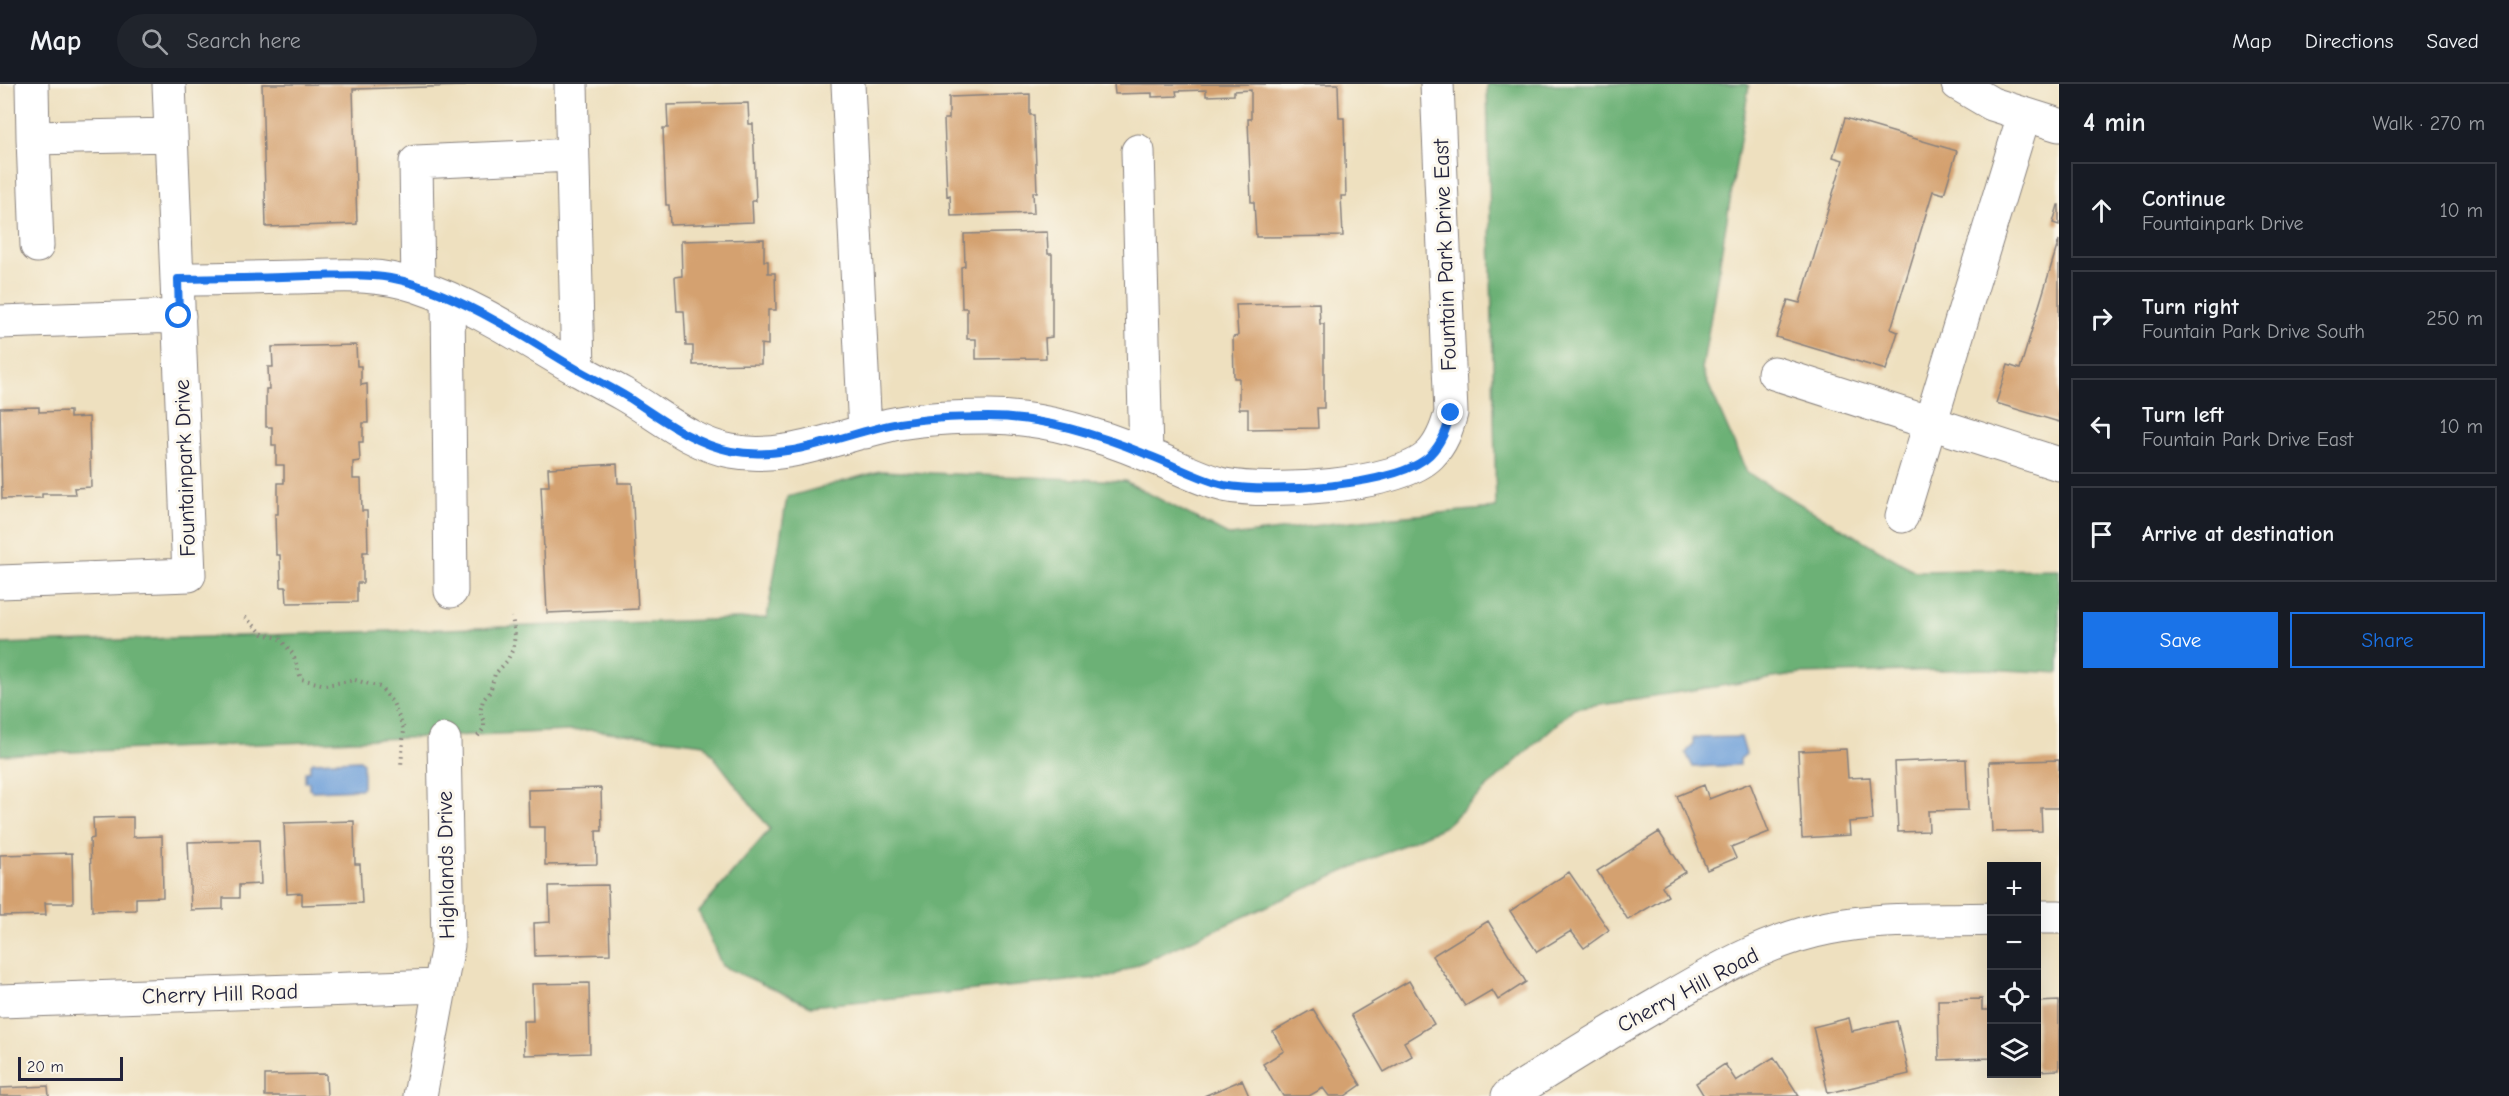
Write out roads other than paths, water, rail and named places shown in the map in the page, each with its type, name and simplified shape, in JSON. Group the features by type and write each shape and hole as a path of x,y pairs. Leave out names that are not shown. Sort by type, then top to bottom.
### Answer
{"street":[{"path":"32,84 37,246"},
{"name":"Fountainpark Drive","path":"0,582 189,575 169,84"},
{"path":"571,84 578,370"},
{"path":"848,84 865,432"},
{"name":"Fountain Park Drive East","path":"1146,454 1221,484 1255,490 1295,489 1376,478 1404,471 1429,457 1444,436 1451,413 1437,84"},
{"path":"1958,84 1992,104 2059,125"},
{"path":"1902,516 2024,115"},
{"path":"33,138 171,135"},
{"path":"178,279 358,275 389,278 433,292 496,321 625,395 666,423 709,445 728,451 747,454 783,452 899,423 944,418 991,417 1034,420 1074,429 1146,454 1138,151"},
{"path":"451,591 433,292 416,162 572,155"},
{"path":"0,322 179,316"},
{"path":"1774,373 2059,464"},
{"name":"Highlands Drive","path":"420,1096 448,931 444,740"},
{"path":"2041,917 2059,916"},
{"name":"Cherry Hill Road","path":"1508,1096 1581,1049 1708,974 1801,934 1852,923 1987,919"},
{"name":"Cherry Hill Road","path":"0,1001 439,986"}],"water":[{"path":"1741,737 1746,754 1740,759 1740,765 1693,767 1686,753 1693,744 1693,738"},
{"path":"360,760 363,763 363,787 360,789 313,791 309,789 309,782 305,782 305,772 310,771 310,765 313,762"}]}
